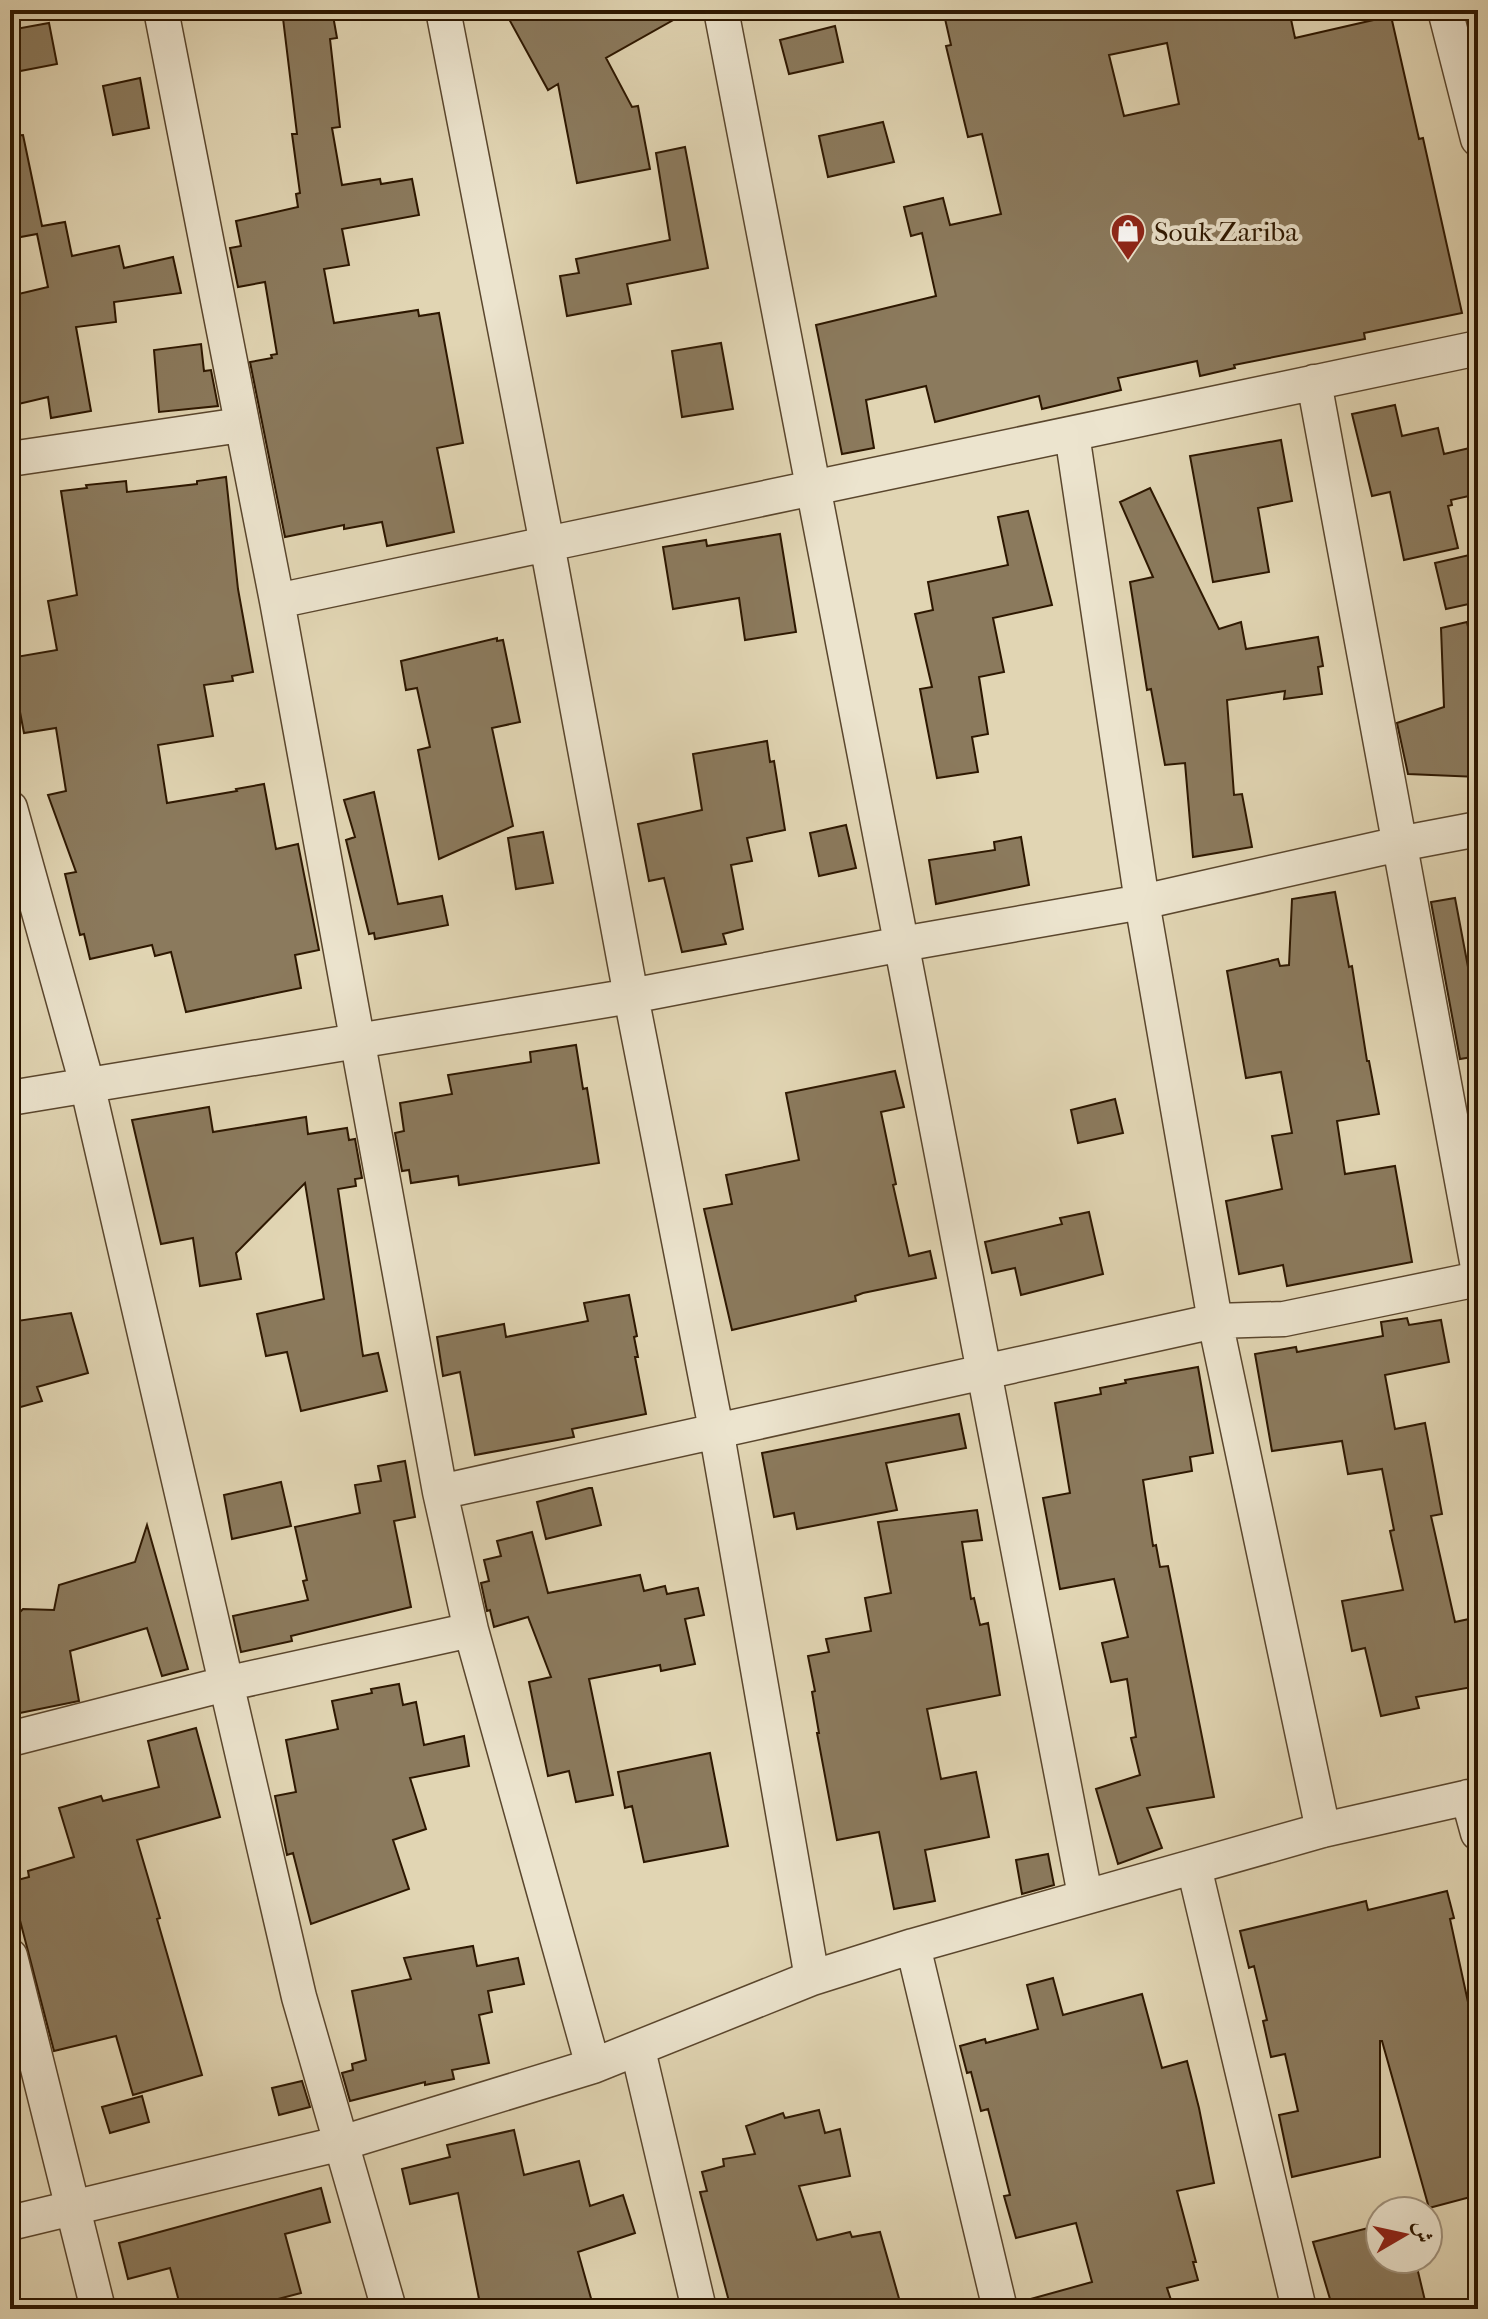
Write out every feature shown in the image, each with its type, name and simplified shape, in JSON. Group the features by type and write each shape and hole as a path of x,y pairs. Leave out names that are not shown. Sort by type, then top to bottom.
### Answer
{"street":[{"path":"161,10 277,601 440,1492 471,1630 593,2066"},
{"path":"443,10 716,1429 812,1978"},
{"path":"721,10 1085,1895"},
{"path":"1445,10 1478,139"},
{"path":"277,601 1478,348"},
{"path":"1314,382 1478,1267"},
{"path":"10,459 241,425"},
{"path":"1072,434 1142,902 1215,1321 1323,1830"},
{"path":"10,808 87,1084 299,1997 389,2309"},
{"path":"10,1098 631,996 1142,902 1478,829"},
{"path":"440,1492 1215,1321 1284,1319 1478,1279"},
{"path":"10,1739 225,1684 471,1630"},
{"path":"10,2223 342,2143 593,2066 812,1978 1085,1895 1323,1830 1473,1796 1478,1833"},
{"path":"1194,1867 1299,2309"},
{"path":"913,1946 1000,2309"},
{"path":"10,1956 98,2309"},
{"path":"638,2050 699,2309"}],"building":[{"path":"282,10 332,10 337,38 330,39 340,127 332,128 342,185 380,179 381,184 412,179 419,215 342,229 349,265 324,269 334,323 418,310 419,316 439,313 463,443 437,448 454,532 387,546 382,522 344,529 344,525 285,537 250,362 272,358 271,355 277,354 265,282 238,287 230,248 241,246 236,221 298,207 296,194 300,193 292,134 297,134"},
{"path":"504,10 691,10 606,58 632,107 638,106 650,169 577,183 558,84 548,90"},
{"name":"Souk Zariba","path":"943,10 1289,10 1295,38 1391,16 1419,139 1423,138 1462,313 1364,333 1365,339 1234,365 1235,368 1200,376 1197,361 1118,378 1121,390 1042,409 1039,396 935,422 926,386 866,400 874,448 842,454 816,325 936,296 922,233 911,236 904,207 943,198 950,225 1001,214 982,134 968,137 946,46 951,45","holes":["1167,43 1179,104 1124,116 1109,55"]},
{"path":"49,23 57,64 10,73 10,30"},
{"path":"835,26 843,62 789,74 780,40"},
{"path":"140,78 149,128 113,135 103,86"},
{"path":"883,122 894,162 828,177 819,136"},
{"path":"23,135 42,226 65,222 72,256 119,246 124,268 173,257 181,293 114,302 116,322 76,327 91,411 51,418 48,397 10,406 10,296 48,287 37,234 10,239 10,136"},
{"path":"685,147 708,268 627,284 631,304 567,316 560,276 579,273 576,259 670,240 656,153"},
{"path":"721,343 733,409 682,417 672,351"},
{"path":"201,344 204,371 211,370 218,406 159,412 154,350"},
{"path":"1395,405 1402,436 1438,428 1444,454 1478,446 1478,494 1451,500 1452,505 1448,506 1458,548 1404,560 1390,492 1372,496 1352,414"},
{"path":"1281,440 1292,501 1258,508 1269,572 1213,582 1190,456"},
{"path":"226,477 238,589 253,672 232,676 233,681 204,685 213,736 158,745 167,803 264,784 276,849 298,844 319,950 295,955 301,988 186,1012 171,952 155,956 152,945 90,959 84,934 80,935 65,874 76,872 48,795 66,791 56,728 24,733 16,691 10,692 10,658 57,650 48,601 77,595 61,491 126,481 127,492 197,484 197,481"},
{"path":"1150,488 1219,629 1241,622 1246,649 1318,637 1323,666 1318,667 1322,694 1284,699 1285,691 1227,700 1234,795 1242,794 1252,847 1193,857 1185,763 1165,765 1151,689 1147,690 1130,582 1153,577 1120,502"},
{"path":"1028,511 1052,605 993,618 1004,672 979,677 988,734 972,737 978,772 937,778 920,689 932,687 915,614 933,610 928,582 1008,565 998,517"},
{"path":"780,534 796,632 745,640 739,598 673,609 663,547 706,540 707,546"},
{"path":"1478,553 1478,602 1446,609 1435,563"},
{"path":"1467,622 1478,673 1478,777 1408,774 1397,723 1444,707 1441,628"},
{"path":"497,638 497,641 503,640 520,722 492,728 513,826 439,859 418,750 430,747 417,688 406,690 401,661"},
{"path":"767,741 770,762 774,761 785,830 747,838 752,861 731,865 743,929 723,934 726,944 682,952 664,878 649,881 638,824 702,810 693,754"},
{"path":"374,792 398,904 442,896 448,925 375,939 374,933 369,934 346,840 355,837 344,800"},
{"path":"846,825 856,868 819,876 810,833"},
{"path":"543,832 553,883 516,889 508,838"},
{"path":"1021,837 1029,885 936,904 929,860 995,850 994,842"},
{"path":"1335,892 1379,1114 1337,1121 1345,1174 1395,1166 1412,1262 1287,1286 1283,1265 1239,1274 1226,1201 1282,1189 1272,1136 1292,1133 1281,1072 1246,1078 1227,971 1278,959 1280,966 1289,965 1292,899"},
{"path":"1455,898 1472,988 1478,987 1478,1056 1460,1059 1431,902"},
{"path":"576,1045 583,1089 587,1088 599,1163 459,1185 458,1176 411,1183 409,1170 402,1171 395,1133 404,1131 400,1103 452,1094 448,1075 531,1062 530,1052"},
{"path":"895,1071 904,1107 881,1112 896,1184 893,1185 909,1256 930,1251 936,1278 863,1293 855,1296 856,1301 732,1330 704,1209 732,1204 726,1175 799,1160 786,1093"},
{"path":"1115,1099 1123,1133 1078,1143 1071,1110"},
{"path":"209,1107 213,1132 306,1117 308,1134 347,1128 349,1140 355,1139 362,1178 355,1179 356,1186 338,1189 363,1356 378,1353 387,1391 301,1411 287,1352 266,1356 257,1314 324,1299 305,1183 236,1253 241,1279 200,1286 193,1238 161,1244 132,1120"},
{"path":"1089,1212 1103,1274 1021,1295 1015,1268 992,1273 985,1242 1062,1224 1060,1218"},
{"path":"629,1295 637,1336 634,1337 638,1357 635,1357 646,1414 572,1429 574,1437 475,1455 460,1372 443,1376 437,1337 504,1324 506,1337 588,1321 584,1303"},
{"path":"71,1313 88,1373 37,1387 42,1401 10,1410 10,1322"},
{"path":"1407,1318 1409,1325 1441,1320 1449,1362 1385,1375 1395,1429 1425,1423 1442,1514 1431,1516 1455,1622 1478,1617 1478,1686 1416,1697 1419,1708 1381,1716 1365,1648 1352,1651 1342,1601 1403,1590 1390,1531 1394,1530 1382,1469 1348,1474 1342,1441 1272,1451 1255,1354 1296,1347 1297,1352 1383,1336 1381,1322"},
{"path":"1198,1367 1213,1453 1190,1457 1192,1471 1143,1480 1153,1546 1156,1545 1160,1567 1168,1566 1214,1797 1147,1808 1162,1848 1118,1864 1096,1789 1140,1775 1131,1738 1136,1737 1127,1679 1111,1682 1102,1643 1128,1637 1114,1579 1060,1589 1043,1498 1070,1493 1055,1403 1101,1394 1100,1388 1126,1383 1125,1380"},
{"path":"959,1414 966,1448 886,1463 897,1510 797,1529 794,1513 774,1517 762,1453"},
{"path":"405,1461 415,1517 394,1521 411,1607 291,1636 292,1641 241,1652 233,1616 308,1600 303,1581 307,1580 295,1527 360,1513 355,1485 381,1481 378,1466"},
{"path":"281,1482 291,1526 232,1539 224,1495"},
{"path":"592,1488 601,1525 546,1539 537,1502"},
{"path":"977,1510 982,1540 962,1542 971,1599 974,1598 980,1625 988,1623 1000,1695 927,1709 941,1779 976,1772 989,1837 925,1850 935,1901 894,1909 879,1832 837,1840 817,1733 812,1692 815,1691 808,1656 829,1652 826,1639 871,1631 865,1598 891,1593 878,1522"},
{"path":"147,1525 188,1669 162,1676 147,1628 70,1651 79,1701 10,1715 10,1622 23,1609 54,1610 59,1585 135,1562"},
{"path":"532,1532 548,1593 640,1575 644,1591 665,1586 667,1594 698,1588 704,1615 685,1619 695,1664 661,1671 660,1665 589,1679 613,1795 576,1802 569,1771 548,1776 529,1682 551,1677 528,1617 494,1627 490,1610 487,1611 481,1583 489,1581 484,1560 501,1556 497,1541"},
{"path":"399,1684 403,1705 416,1702 424,1745 464,1736 469,1766 410,1778 426,1829 393,1840 409,1889 311,1924 293,1853 287,1855 275,1796 296,1792 286,1740 338,1729 332,1701"},
{"path":"196,1728 220,1817 137,1840 202,2075 133,2095 116,2036 54,2051 10,1882 29,1877 28,1871 74,1857 59,1808 101,1796 103,1801 159,1787 148,1741"},
{"path":"710,1753 728,1846 644,1862 632,1806 625,1808 618,1772"},
{"path":"1048,1854 1054,1885 1022,1894 1016,1860"},
{"path":"1447,1891 1468,2002 1473,2001 1478,2024 1478,2195 1444,2204 1444,2195 1425,2195 1382,2041 1380,2157 1292,2177 1279,2115 1298,2111 1285,2054 1271,2057 1263,2021 1267,2020 1254,1966 1249,1968 1240,1931 1366,1901 1368,1910"},
{"path":"473,1946 477,1966 518,1958 524,1984 488,1991 492,2012 479,2015 489,2063 452,2070 454,2079 425,2085 425,2082 350,2101 342,2073 353,2070 352,2064 366,2060 352,1991 411,1979 404,1958"},
{"path":"1053,1978 1063,2015 1142,1994 1162,2068 1187,2061 1214,2183 1177,2191 1198,2280 1167,2288 1174,2309 1028,2309 1027,2300 1092,2282 1076,2223 1016,2238 1004,2196 1010,2195 988,2109 981,2111 971,2072 967,2073 960,2046 985,2039 986,2043 1038,2029 1027,1985"},
{"path":"302,2081 310,2107 279,2115 272,2088"},
{"path":"142,2096 149,2122 110,2133 102,2107"},
{"path":"819,2110 825,2133 840,2129 850,2176 799,2186 817,2240 850,2232 852,2237 880,2232 902,2309 731,2309 700,2192 707,2191 702,2172 724,2166 723,2159 755,2154 746,2126 783,2113 785,2118"},
{"path":"514,2130 524,2175 579,2161 590,2206 623,2195 635,2233 578,2252 594,2309 481,2309 458,2193 410,2204 402,2169 450,2157 447,2145"},
{"path":"321,2188 330,2222 285,2234 301,2293 240,2309 181,2309 170,2268 128,2279 119,2243"},
{"path":"1364,2229 1364,2275 1419,2275 1427,2309 1333,2309 1313,2242"}],"place":[{"name":"Souk Zariba","path":"1128,262"}]}
